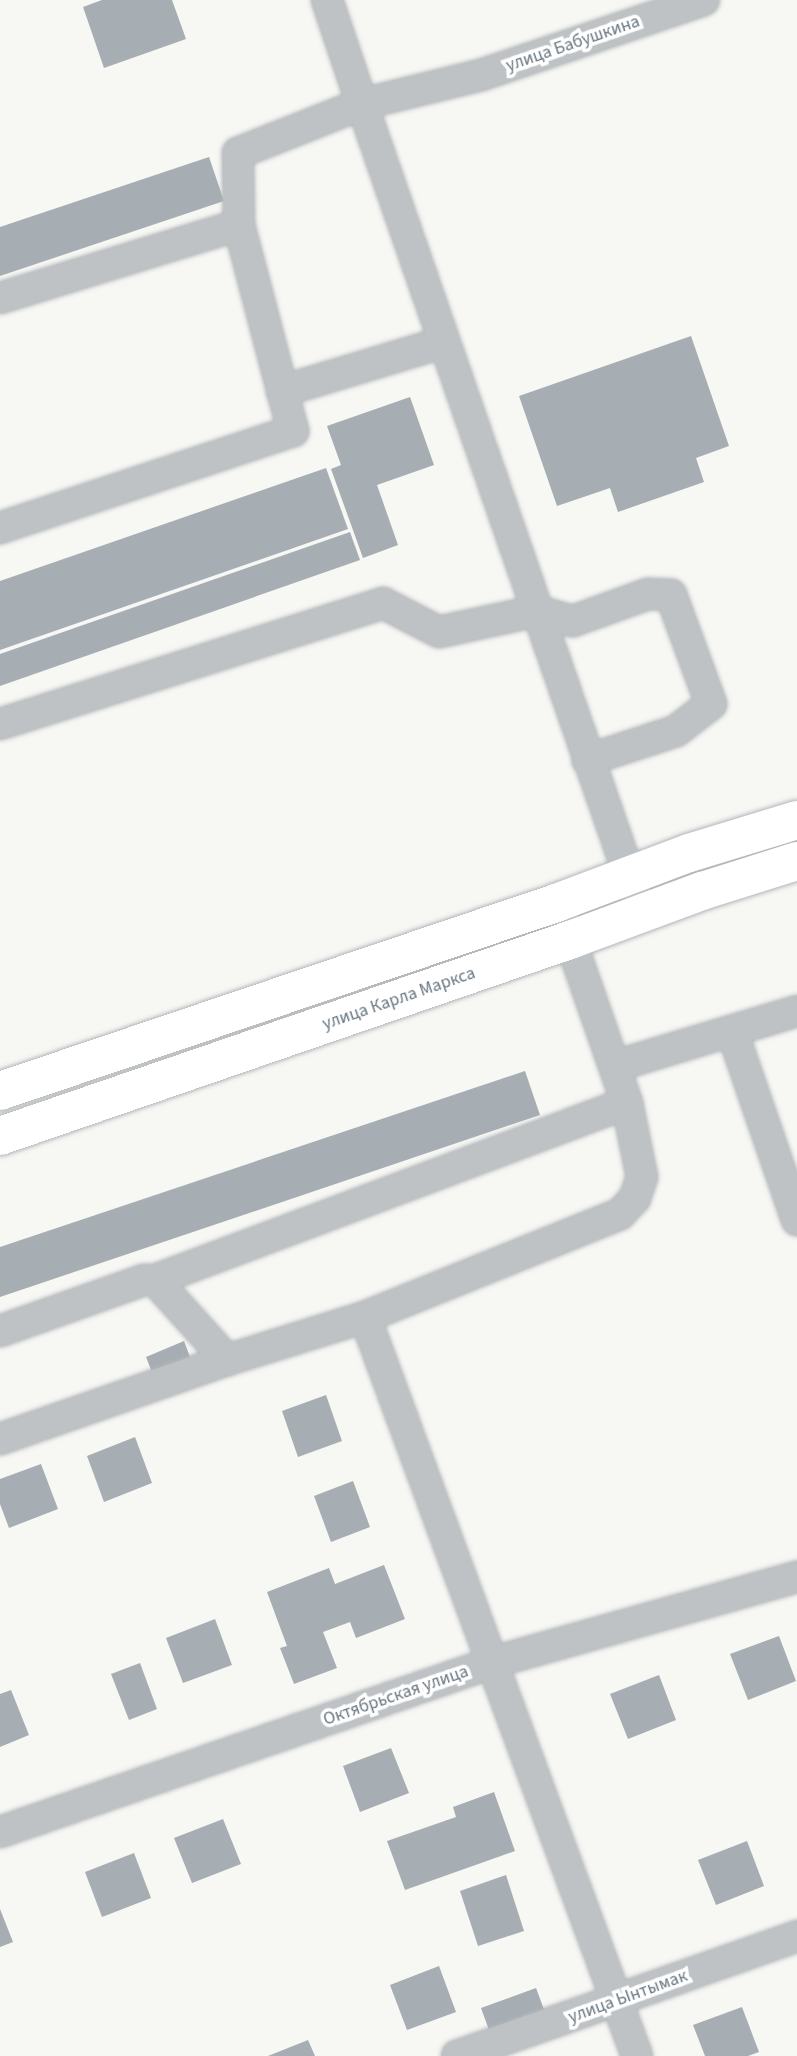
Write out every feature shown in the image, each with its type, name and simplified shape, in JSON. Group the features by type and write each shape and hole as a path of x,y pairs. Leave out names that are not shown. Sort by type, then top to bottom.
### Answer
{"main road":[{"path":"0,1091 797,820"},
{"name":"улица Карла Маркса","path":"0,1136 642,913 797,862"}],"street":[{"path":"327,0 642,913"},
{"name":"улица Бабушкина","path":"239,225 238,153 362,104 481,75 704,0"},
{"path":"0,298 239,225 293,431 0,528"},
{"path":"282,391 444,342"},
{"path":"0,724 383,603 439,632 537,611 573,621 648,594 671,594 711,704 676,731 588,760"},
{"path":"0,1440 227,1360 365,1317 620,1214 635,1198 642,1177 627,1103 556,903"},
{"path":"615,1066 797,1011"},
{"path":"732,1031 797,1220"},
{"path":"0,1331 144,1280 155,1280 627,1103"},
{"path":"155,1280 227,1360"},
{"path":"365,1317 638,2056"},
{"name":"Октябрьская улица","path":"0,1832 494,1662 797,1577"},
{"name":"улица Ынтымак","path":"457,2056 797,1936"}],"building":[{"path":"102,0 172,0 186,39 104,68 83,7"},
{"path":"209,157 224,201 0,276 0,227"},
{"path":"691,336 729,446 696,458 704,482 618,512 610,488 557,506 519,396"},
{"path":"410,397 434,465 377,485 398,545 363,558 331,469 341,465 327,426"},
{"path":"326,468 348,529 0,650 0,581"},
{"path":"350,532 360,560 0,686 0,654"},
{"path":"525,1071 540,1115 0,1297 0,1247"},
{"path":"184,1341 193,1365 155,1380 146,1357"},
{"path":"326,1395 342,1441 298,1457 282,1411"},
{"path":"135,1437 152,1483 104,1502 87,1456"},
{"path":"41,1464 58,1509 9,1528 0,1504 0,1479"},
{"path":"353,1481 370,1527 331,1542 314,1496"},
{"path":"384,1565 405,1619 356,1638 350,1622 323,1632 337,1668 294,1684 280,1648 287,1646 267,1592 329,1568 335,1584"},
{"path":"215,1619 232,1665 183,1683 166,1638"},
{"path":"779,1636 796,1681 748,1700 730,1654"},
{"path":"140,1663 157,1709 129,1720 111,1674"},
{"path":"659,1675 676,1720 628,1739 610,1694"},
{"path":"11,1690 29,1735 0,1747 0,1694"},
{"path":"391,1748 409,1793 360,1812 343,1766"},
{"path":"494,1792 515,1851 405,1890 387,1841 456,1817 453,1807"},
{"path":"223,1819 241,1864 192,1883 174,1838"},
{"path":"747,1841 764,1886 716,1905 698,1860"},
{"path":"134,1853 151,1898 102,1917 85,1872"},
{"path":"506,1875 524,1931 478,1946 460,1891"},
{"path":"0,1909 13,1942 0,1947"},
{"path":"439,1966 456,2012 407,2030 390,1985"},
{"path":"536,1988 548,2020 493,2041 481,2008"},
{"path":"742,2007 759,2052 748,2056 705,2056 693,2025"},
{"path":"308,2040 315,2056 268,2056"}]}
